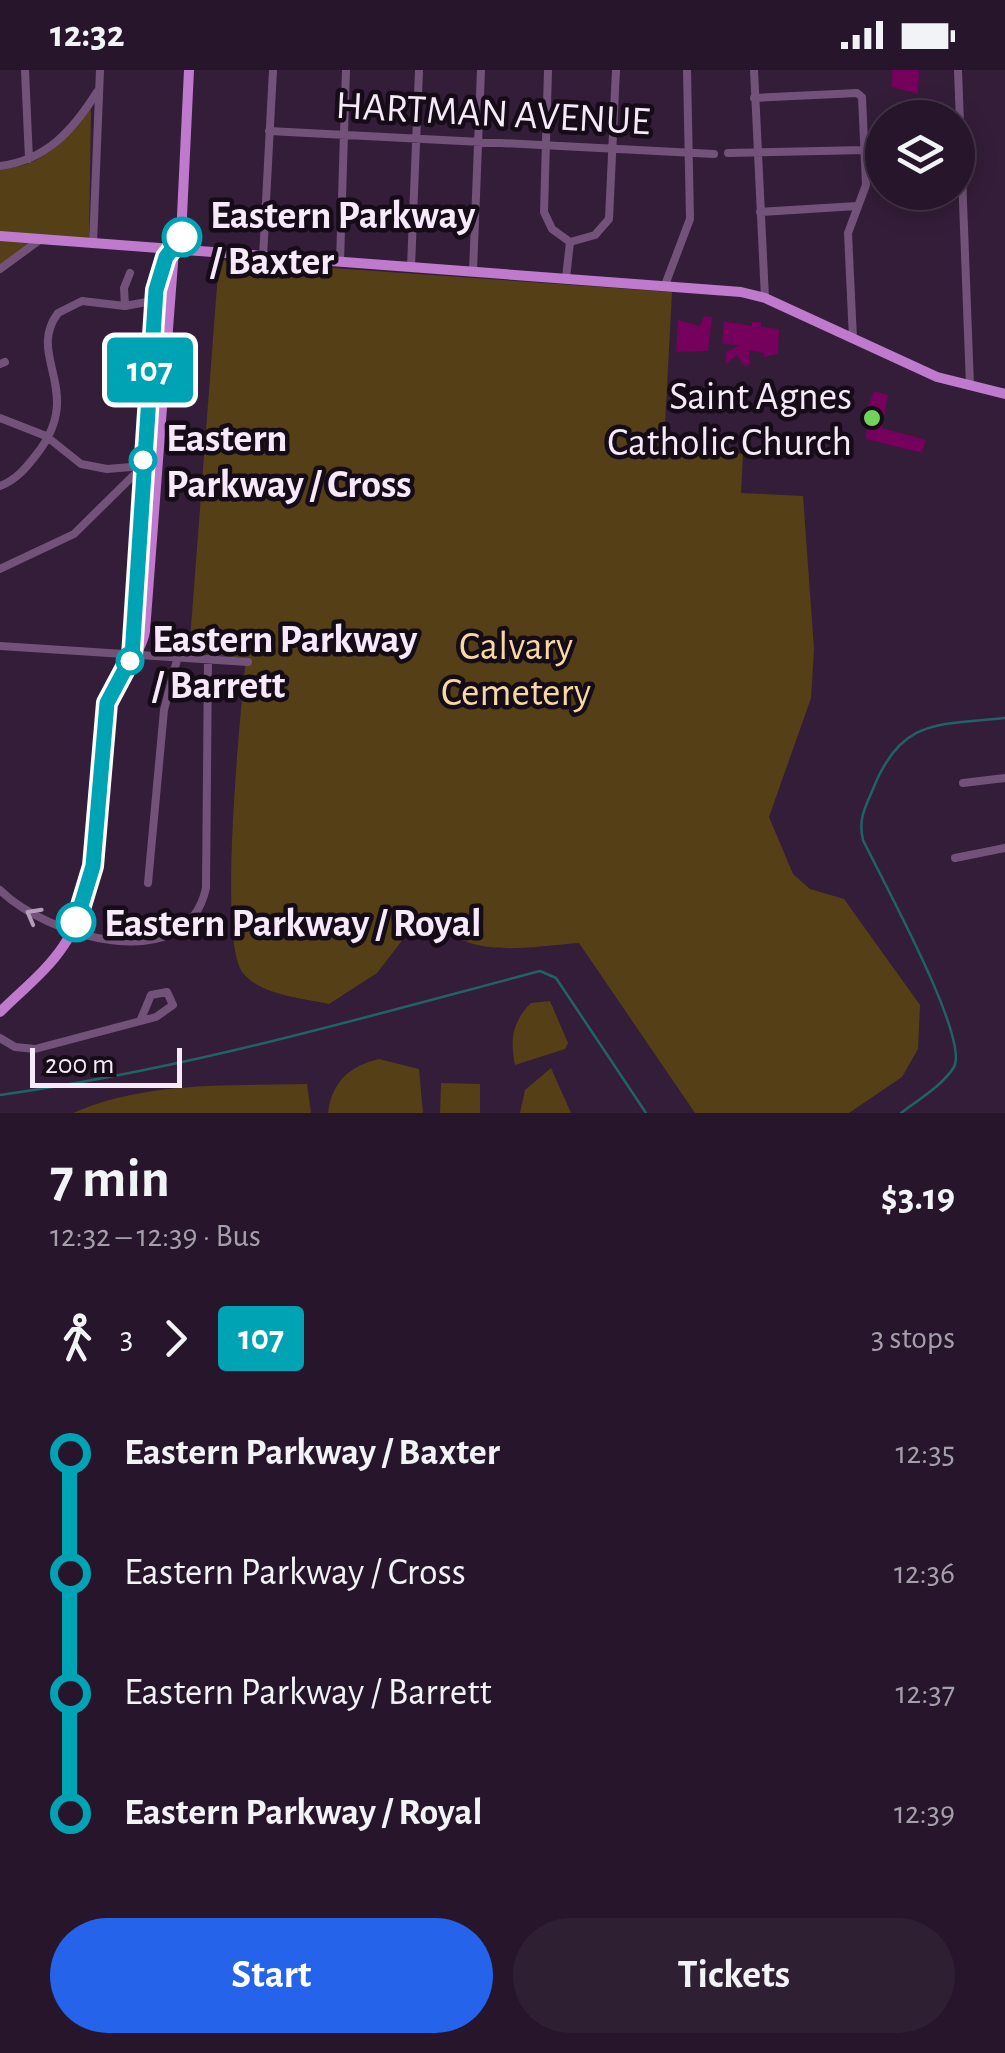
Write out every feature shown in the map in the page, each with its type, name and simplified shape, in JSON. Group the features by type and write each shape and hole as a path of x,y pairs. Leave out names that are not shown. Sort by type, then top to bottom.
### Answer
{"main road":[{"path":"132,656 155,300 160,269 182,238 189,70"},
{"path":"0,236 665,285 765,298 937,377 1005,394"},
{"path":"0,1012 47,967 72,932 93,866 107,703 132,656 143,644 145,631 174,250"}],"street":[{"path":"25,70 29,158"},
{"path":"94,244 100,70"},
{"path":"263,257 274,70"},
{"path":"340,262 346,70"},
{"path":"411,267 419,70"},
{"path":"473,272 481,70"},
{"path":"548,70 545,217 552,229 570,242 591,238 607,223 616,70"},
{"path":"665,285 690,219 687,70"},
{"path":"754,70 765,298"},
{"path":"958,70 970,386"},
{"path":"0,166 29,158 64,137 100,88"},
{"path":"754,98 860,95 866,185 848,233 854,339"},
{"name":"HARTMAN AVENUE","path":"269,131 479,145 714,154"},
{"path":"728,153 864,150"},
{"path":"760,212 857,206"},
{"path":"0,269 42,239"},
{"path":"566,278 570,242"},
{"path":"125,306 124,288 130,273"},
{"path":"0,486 28,466 50,438 59,401 47,342 52,321 62,310 82,301 125,306 168,298"},
{"path":"0,418 50,438 74,460 94,467 143,466"},
{"path":"0,569 74,534 149,460 157,462"},
{"path":"0,646 248,662"},
{"path":"148,883 164,710 178,656"},
{"path":"0,890 37,918 101,940 141,940 179,926 200,905 206,888 208,659"},
{"path":"963,783 1005,778"},
{"path":"955,858 1005,848"},
{"path":"0,1038 15,1046 35,1049 142,1019 170,1010 173,1005 168,992 151,995 142,1019"}],"green space":[{"path":"91,108 89,239 44,235 0,264 0,169 28,163 52,150"},
{"name":"Calvary Cemetery","path":"219,260 672,292 664,444 743,454 741,493 803,496 814,649 811,698 769,817 793,874 810,889 844,899 920,1005 918,1049 902,1077 849,1113 695,1113 579,943 486,947 469,943 438,924 414,925 377,973 329,1004 272,991 243,973 235,953 231,873 246,658 189,653"},
{"path":"550,1001 568,1043 565,1049 515,1065 516,1024 531,1003"},
{"path":"379,1059 419,1069 423,1113 328,1113 333,1092 344,1077"},
{"path":"551,1068 571,1113 520,1113 525,1090"},
{"path":"441,1083 480,1084 480,1113 440,1113"},
{"path":"307,1084 311,1113 73,1113 159,1090"}],"building":[{"path":"892,70 919,70 918,94 892,87"},
{"path":"704,316 712,317 708,351 676,352 678,320 700,326"},
{"path":"724,321 752,326 752,322 761,322 761,327 779,329 778,354 764,357 764,353 749,350 750,364 745,367 737,355 726,364 726,352 740,345 722,344"},
{"path":"874,391 888,395 882,428 926,440 922,453 866,439 867,423 862,422"}],"waterway":[{"path":"901,1113 949,1074 954,1067 955,1050 937,992 863,840 863,814 884,766 909,737 941,725 1005,718"},
{"path":"0,1095 204,1057 540,971 556,978 646,1113"}],"bus line":[{"name":"107","path":"76,922 93,866 107,703 132,656 156,290 160,269 182,237"}],"place":[{"name":"Eastern Parkway / Baxter","path":"182,237"},
{"name":"Saint Agnes Catholic Church","path":"872,418"},
{"name":"Eastern Parkway / Cross","path":"143,460"},
{"name":"Eastern Parkway / Barrett","path":"130,661"},
{"name":"Eastern Parkway / Royal","path":"76,922"}]}
